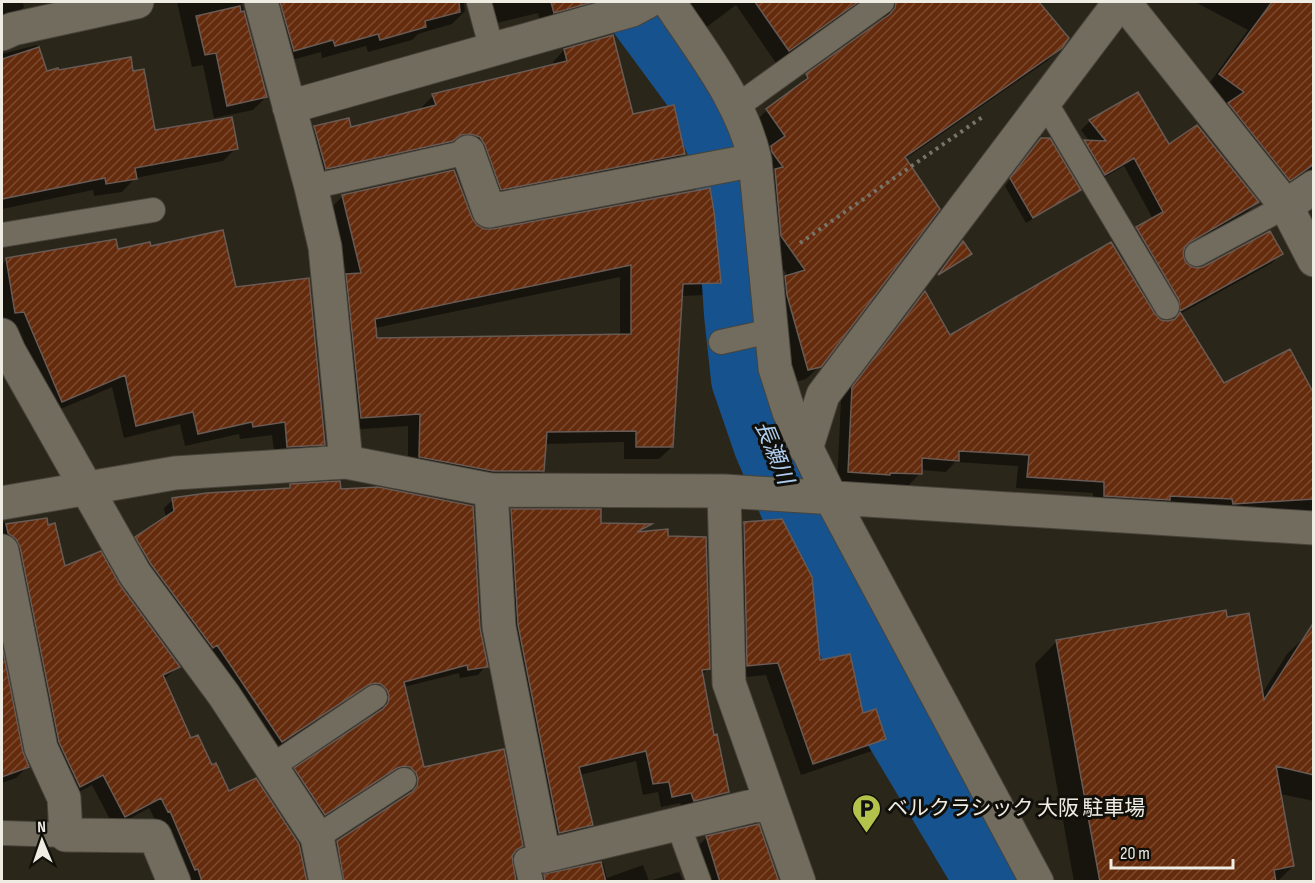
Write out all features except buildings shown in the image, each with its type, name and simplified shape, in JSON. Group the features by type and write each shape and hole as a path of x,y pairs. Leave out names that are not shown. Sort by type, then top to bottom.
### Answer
{"street":[{"path":"2,34 14,29 137,2"},
{"path":"261,2 311,187 325,248 346,462"},
{"path":"669,2 730,95 750,139 735,165 765,268 763,333 789,412 806,449"},
{"path":"1037,882 804,496 806,449 823,395 1122,2 1286,206 1314,260"},
{"path":"289,107 639,6"},
{"path":"468,152 489,212 735,165"},
{"path":"1286,206 1314,187"},
{"path":"2,336 135,574 224,695 317,837 326,882"},
{"path":"2,503 175,473 346,462 491,490 723,491 1314,528"},
{"path":"491,490 499,627 538,869 678,824 769,802"},
{"path":"723,491 729,683 799,882"},
{"path":"2,550 41,748 64,798 66,835 155,836 174,882"}],"lane":[{"path":"479,2 492,50"},
{"path":"736,107 882,2"},
{"path":"1045,102 1167,307"},
{"path":"311,187 468,152"},
{"path":"1197,254 1286,206"},
{"path":"2,235 153,210"},
{"path":"721,342 763,333"},
{"path":"271,767 375,697"},
{"path":"317,837 404,780"},
{"path":"678,824 699,882"},
{"path":"2,833 66,835"}],"path":[{"path":"765,268 999,106 1024,128"}],"waterway":[{"name":"長瀬川","path":"637,2 699,86 722,141 732,179 748,379 770,443 869,675 993,882"}],"place":[{"name":"ベルクラシック 大阪 駐車場","path":"866,834"}]}
